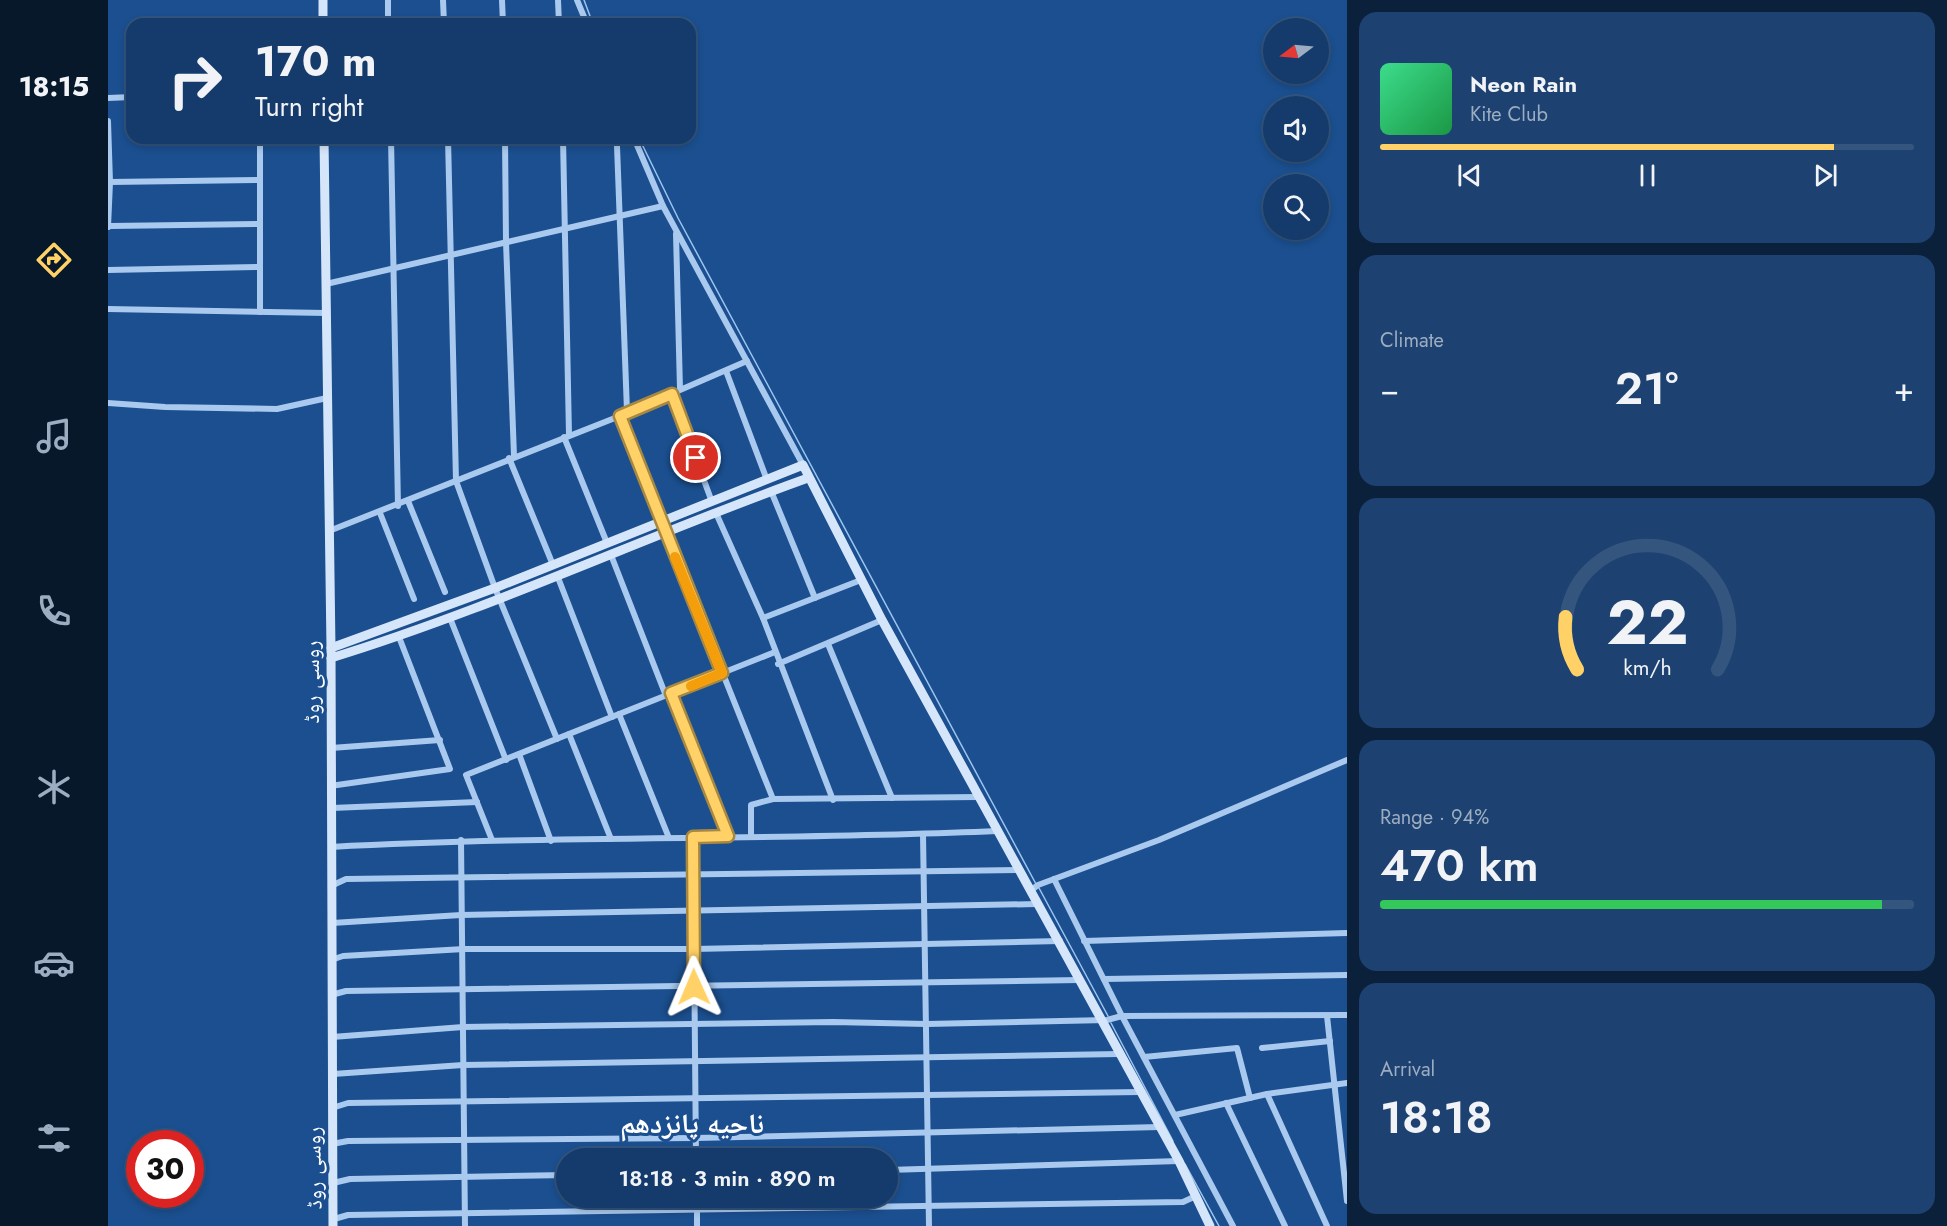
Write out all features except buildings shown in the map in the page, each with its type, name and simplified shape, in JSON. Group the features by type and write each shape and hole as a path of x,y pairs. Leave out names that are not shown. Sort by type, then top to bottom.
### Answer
{"street":[{"path":"323,0 323,18"},
{"path":"388,0 388,18"},
{"path":"443,0 444,18"},
{"path":"502,0 503,18"},
{"path":"558,0 559,18"},
{"path":"578,0 585,18"},
{"path":"108,98 126,97"},
{"path":"108,121 109,226 260,224"},
{"path":"260,144 260,312"},
{"name":"روسی روڈ","path":"324,144 331,648 334,1222"},
{"path":"391,144 398,506"},
{"path":"448,144 456,481 495,588 557,739"},
{"path":"506,144 511,457 553,565"},
{"path":"563,144 567,228 567,436 607,543"},
{"path":"637,144 663,206 803,465 882,620 1018,870 1032,889 1037,904 1081,980 1107,1019 1119,1054 1179,1161 1210,1226"},
{"path":"617,146 627,411"},
{"path":"110,182 260,180"},
{"path":"326,284 663,206"},
{"path":"676,231 680,389"},
{"path":"108,270 260,267"},
{"path":"108,309 326,313"},
{"path":"329,531 398,506 511,457 620,416 627,411 747,361"},
{"path":"726,371 766,480"},
{"path":"672,394 712,502"},
{"path":"108,403 165,407 277,409 327,398"},
{"path":"620,416 660,521 773,799"},
{"path":"331,648 495,588 803,465"},
{"path":"331,658 450,618 611,555 665,531 808,477"},
{"path":"771,491 815,598"},
{"path":"408,501 445,592"},
{"path":"380,513 414,599"},
{"path":"717,513 763,618 778,664 832,800"},
{"path":"611,555 728,836"},
{"path":"557,575 615,716 669,838"},
{"path":"763,618 861,580"},
{"path":"450,618 506,760"},
{"path":"778,664 882,620"},
{"path":"330,786 450,769 399,637"},
{"path":"828,644 892,798"},
{"path":"492,840 466,775 775,652"},
{"path":"569,734 611,839"},
{"path":"331,748 440,740"},
{"path":"519,754 551,841"},
{"path":"1032,889 1159,840 1347,760"},
{"path":"751,836 751,805 773,799 979,797"},
{"path":"332,808 477,802"},
{"path":"331,847 461,840 551,841 997,831"},
{"path":"923,834 926,907 929,1226"},
{"path":"693,837 696,1148"},
{"path":"461,840 461,915 464,950 462,989 465,1226"},
{"path":"331,886 346,879 1018,870"},
{"path":"1052,880 1233,1226"},
{"path":"332,923 461,915 1037,904"},
{"path":"1084,941 1347,933"},
{"path":"331,960 343,956 464,950 694,949 1060,941"},
{"path":"1104,979 1347,975"},
{"path":"332,995 346,991 1081,980"},
{"path":"332,1037 463,1027 833,1022 927,1024 1107,1019 1122,1016 1347,1015"},
{"path":"1327,1016 1345,1165 1347,1201"},
{"path":"1262,1048 1330,1041"},
{"path":"1144,1057 1237,1048 1250,1098"},
{"path":"333,1074 463,1065 695,1063 1119,1054"},
{"path":"1175,1115 1267,1094 1347,1083"},
{"path":"332,1108 348,1103 695,1100 1141,1092"},
{"path":"1267,1094 1327,1226"},
{"path":"1226,1103 1285,1226"},
{"path":"332,1144 348,1141 696,1138 928,1131 1160,1128"},
{"path":"898,1170 1179,1161"},
{"path":"333,1183 350,1179 556,1175"},
{"path":"334,1222 348,1215 1183,1202 1196,1196"},
{"path":"697,1209 697,1226"}],"waterway":[{"path":"584,0 591,18"},
{"path":"642,144 678,218 1036,884"},
{"path":"1039,888 1108,1016"},
{"path":"1111,1023 1173,1141"},
{"path":"1185,1164 1219,1226"}],"slow traffic":[{"path":"675,557 722,673 691,686"}],"district":[{"name":"ناحیه پانزدهم","path":"692,1123"}],"route":[{"path":"694,987 693,837 728,836 671,693 722,673 620,416 627,411 672,394 696,458"}]}
